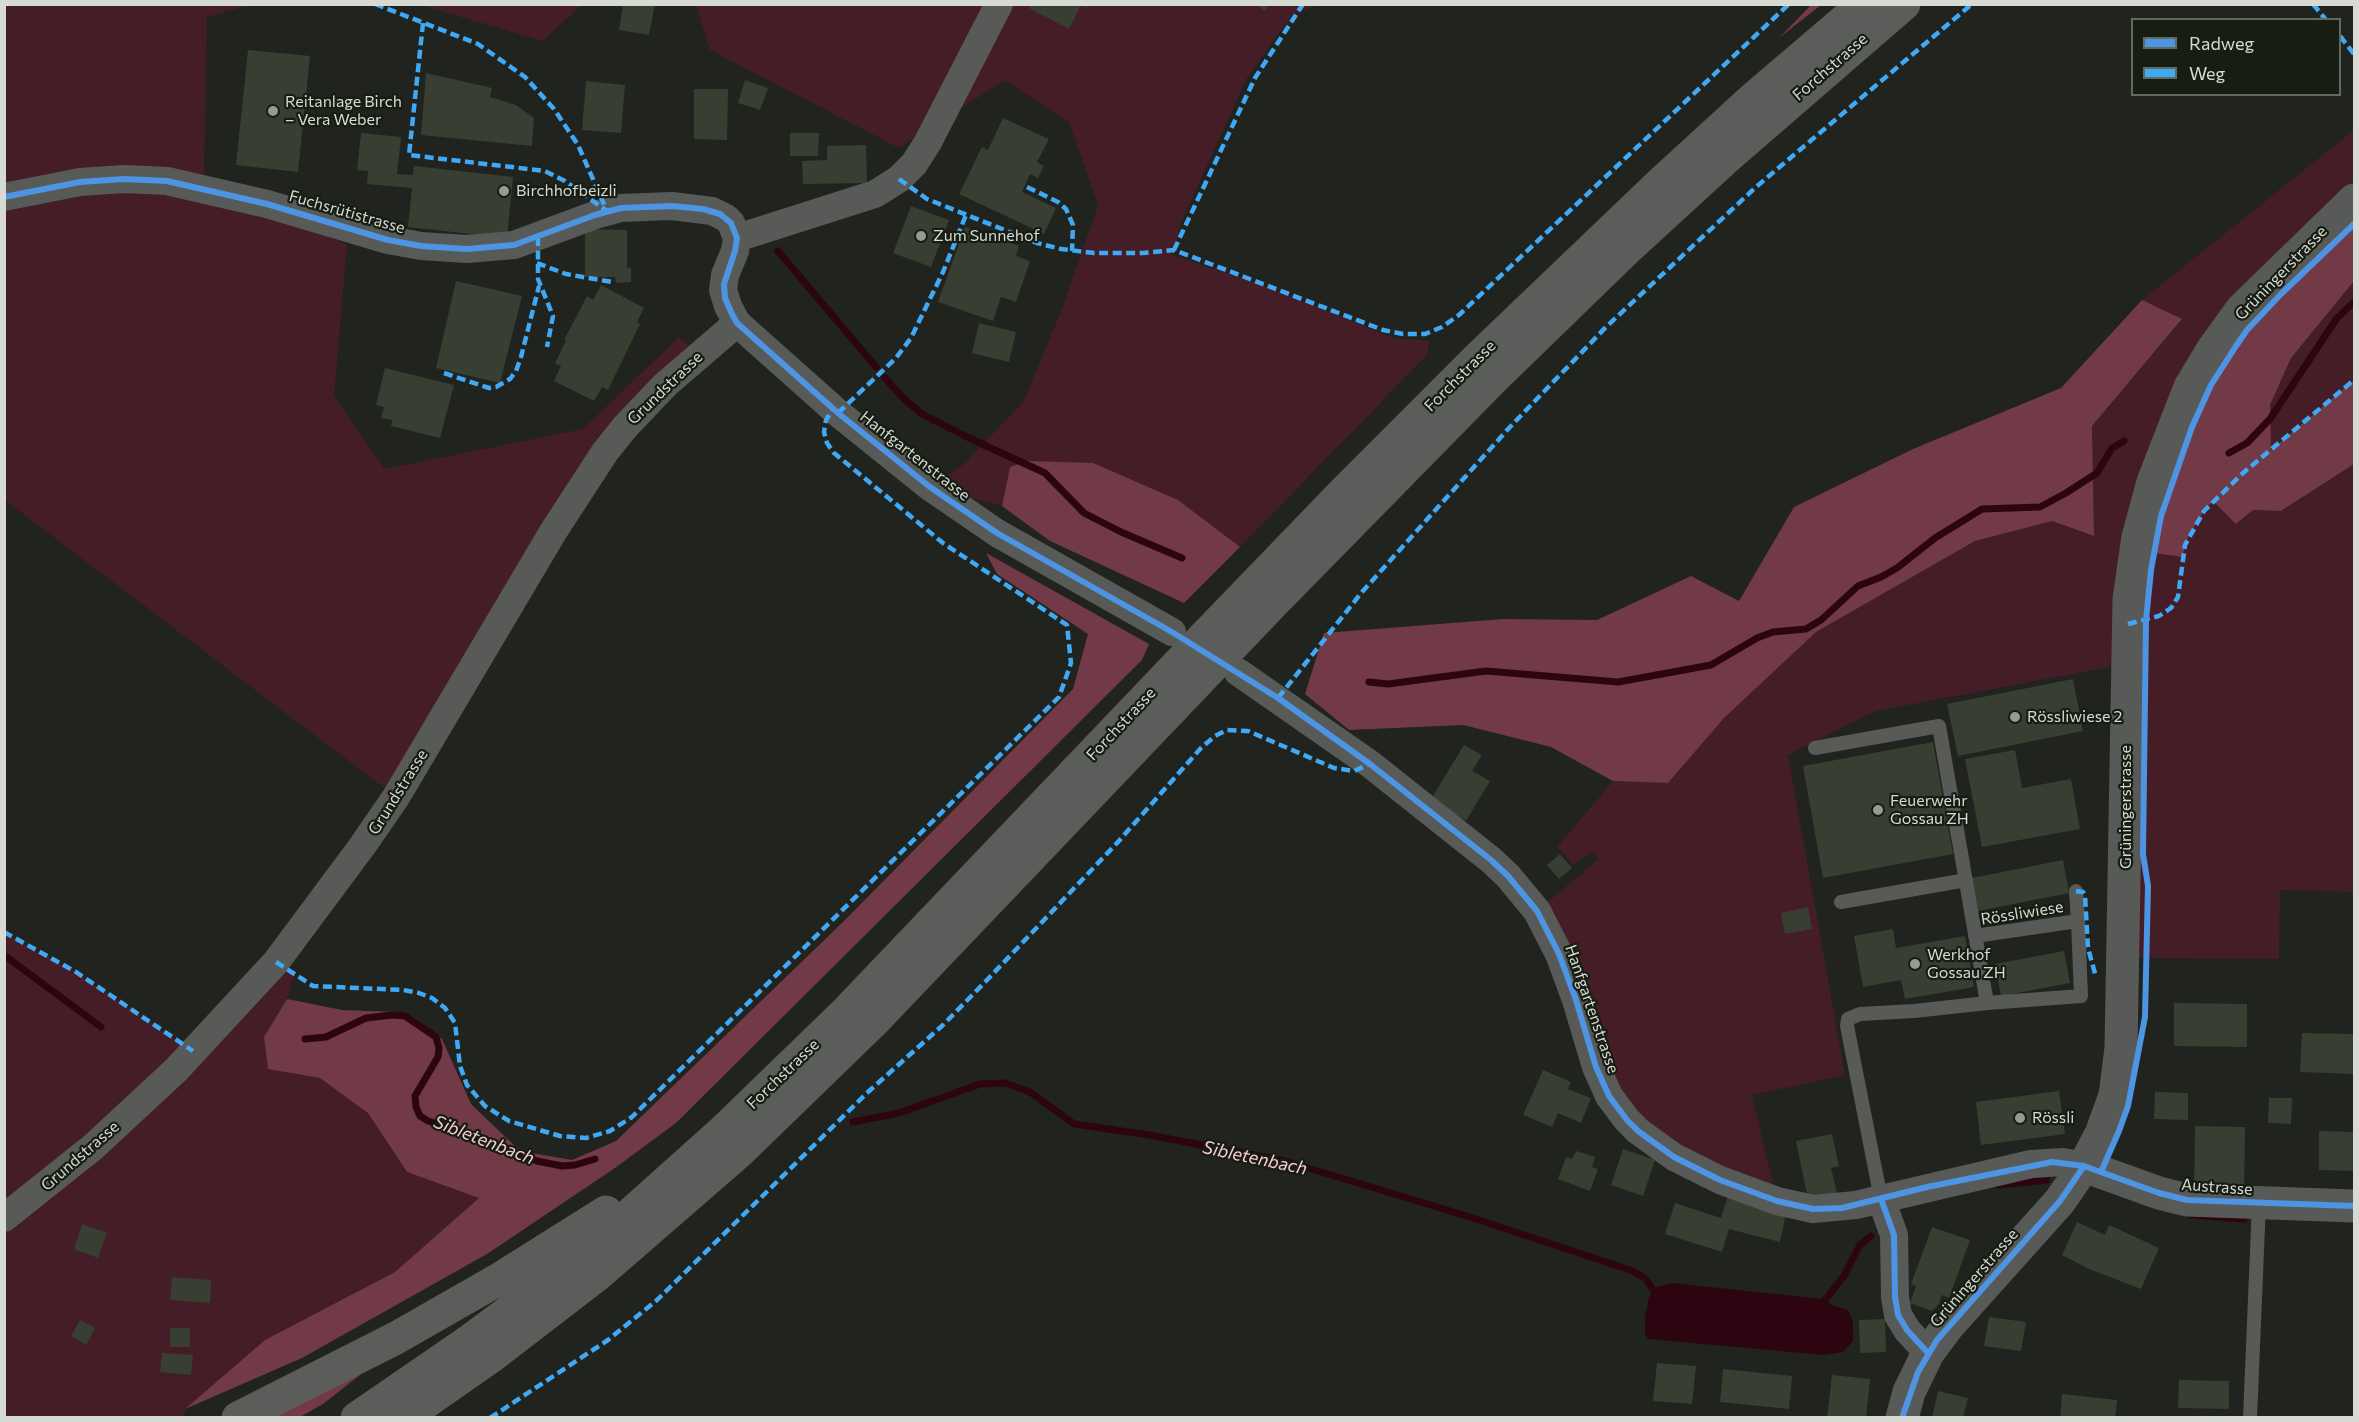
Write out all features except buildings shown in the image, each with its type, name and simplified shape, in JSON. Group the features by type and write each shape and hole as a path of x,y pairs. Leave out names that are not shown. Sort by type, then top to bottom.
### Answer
{"highway":[{"name":"Forchstrasse","path":"357,1418 530,1296 627,1217 701,1151 848,1010 1336,500 1478,358 1669,175 1756,96 1864,4"},
{"name":"Forchstrasse","path":"403,1418 492,1356 596,1276 748,1144 872,1023 1257,619 1492,380 1629,247 1725,159 1904,4"},
{"path":"238,1418 387,1342 501,1278 701,1151"}],"street":[{"path":"736,238 875,194 899,179 914,164 928,142 999,4"},
{"name":"Fuchsrütistrasse","path":"4,197 80,182 124,179 167,182 257,201 388,240 421,246 467,249 514,245 607,211 634,206 672,206 703,209 720,214 731,223 736,238"},
{"name":"Grüningerstrasse","path":"1902,1418 1909,1392 1928,1353 1948,1326 2060,1201 2084,1166 2109,1115 2115,1095 2121,1048 2129,599 2138,537 2153,482 2190,387 2212,349 2250,301 2355,200"},
{"name":"Hanfgartenstrasse","path":"736,238 735,251 725,275 723,290 737,323 838,413 930,487 997,533 1172,632"},
{"name":"Grundstrasse","path":"4,1218 93,1147 176,1070 276,962 363,845 396,796 559,523 605,452 625,427 660,391 737,323"},
{"name":"Hanfgartenstrasse","path":"1238,672 1370,764 1491,860 1524,894 1537,911 1559,954 1602,1081 1627,1120 1646,1139 1694,1168 1777,1201 1813,1209 1828,1209 2031,1164 2063,1162 2084,1166"},
{"name":"Austrasse","path":"2084,1166 2175,1198 2201,1202 2355,1206"},
{"path":"1881,1199 1894,1235 1895,1297 1898,1315 1907,1330 1928,1353"}],"lane":[{"path":"1815,748 1939,726 1975,936"},
{"path":"1841,902 1965,880"},
{"path":"2076,891 2078,921"},
{"name":"Rössliwiese","path":"1881,1199 1847,1026 1848,1019 1860,1014 2081,996 2078,921 1975,936 1987,1003"},
{"name":"Austrasse","path":"2250,1418 2259,1203"}],"shaded area":[{"path":"4,5 250,5 207,17 204,178 347,245 334,396 385,469 583,429 679,337 700,355 665,385 396,797 5,500"},
{"path":"420,5 581,5 543,41"},
{"path":"696,5 1318,5 1293,14 1247,78 1181,223 1173,255 1263,285 1393,338 1429,341 1427,355 1240,547 1178,500 1010,467 1002,506 958,494 940,480 963,465 1023,402 1062,309 1098,205 1069,122 1005,80 899,148 710,50"},
{"path":"1811,5 1821,5 1779,38"},
{"path":"2354,130 2354,224 2262,313 2224,363 2201,406 2171,482 2154,552 2182,557 2189,535 2213,501 2237,524 2253,510 2282,511 2354,464 2354,892 2280,890 2279,959 2123,958 2126,664 1876,711 1788,755 1845,1075 1752,1095 1777,1201 1627,1120 1537,911 1599,859 1592,852 1573,865 1557,847 1613,781 1668,783 1724,718 1816,632 1975,541 2052,521 2094,536 2092,426 2182,320 2142,300"},
{"path":"2354,224 2354,281 2291,358 2270,405 2271,450 2354,380 2354,464 2281,511 2253,510 2236,524 2213,501 2189,535 2182,557 2154,553 2161,516 2181,453 2201,406 2224,363 2262,313"},
{"path":"2354,281 2354,380 2270,450 2270,405 2291,358"},
{"path":"2142,300 2182,319 2092,426 2094,536 2052,521 1975,541 1816,632 1724,718 1668,783 1613,781 1551,747 1463,725 1349,730 1305,694 1324,633 1503,619 1597,620 1691,576 1739,601 1794,507 1913,449 2061,388"},
{"path":"1029,461 1093,463 1178,500 1240,547 1184,603 1050,541 1002,506 1010,467"},
{"path":"986,553 1149,644 1142,660 676,1123 615,1168 487,1254 302,1358 185,1409 265,1340 395,1272 479,1198 407,1172 368,1113 320,1078 268,1069 264,1037 287,999 342,1010 397,1012 442,1039 471,1104 520,1151 572,1160 616,1141 844,921 1073,689 1088,634 997,574"},
{"path":"4,932 76,972 193,1051 276,962 294,975 287,999 264,1037 268,1068 320,1078 368,1113 407,1172 479,1198 395,1272 265,1340 185,1409 184,1417 5,1417"},
{"path":"1672,1283 1822,1299 1850,1313 1853,1324 1853,1341 1843,1352 1824,1355 1648,1339 1645,1334 1645,1317 1649,1297 1656,1287"},
{"path":"379,1360 323,1404 300,1417 265,1418"}],"waterway":[{"path":"778,251 876,367"},
{"path":"2229,453 2247,443 2270,419 2337,318 2354,302"},
{"path":"885,378 922,414 1045,473 1084,513 1121,532 1182,558"},
{"path":"1369,682 1388,684 1486,671 1618,682 1711,665 1757,638 1773,632 1806,629 1821,620 1858,586 1897,568 1935,538 1982,509 2040,507 2066,493 2097,473 2112,448 2124,441"},
{"name":"Sibletenbach","path":"4,955 101,1027"},
{"name":"Sibletenbach","path":"305,1039 326,1037 366,1018 405,1016 436,1037 439,1048 438,1057 415,1096 420,1116 428,1121 485,1139 512,1153 537,1161 562,1166 595,1159"},
{"name":"Sibletenbach","path":"853,1122 899,1113 980,1084 1005,1083 1030,1092 1074,1124 1149,1135 1285,1161 1470,1217 1633,1271 1646,1279 1653,1290"},
{"path":"1999,1185 2047,1180"},
{"path":"2191,1215 2244,1219"},
{"path":"1825,1300 1844,1276 1860,1245 1871,1236"}],"marked path":[{"path":"375,4 478,44 525,77 554,109 578,145 607,211"},
{"path":"1174,250 1255,78 1303,4"},
{"path":"899,179 927,199 1037,243 1094,253 1143,253 1174,250 1383,330 1403,334 1425,334 1442,327 1459,315 1789,4"},
{"path":"1278,698 1362,592 1509,428 1606,327 1756,187 1972,4"},
{"path":"2313,4 2324,18"},
{"path":"423,23 409,155 545,171 565,181 607,211"},
{"path":"2341,37 2354,54"},
{"path":"1027,187 1058,202 1066,209 1073,225 1072,251"},
{"path":"838,413 896,358 911,338 943,272 966,215"},
{"path":"538,237 538,279 553,316 547,347"},
{"path":"537,263 566,274 612,282"},
{"path":"444,373 489,388 496,387 510,379 521,357 539,286"},
{"path":"2128,624 2159,616 2171,608 2178,597 2185,545 2204,511 2243,473 2354,380"},
{"path":"276,962 313,986 403,990 432,998 445,1008 455,1023 460,1066 467,1085 485,1106 509,1121 560,1136 586,1138 610,1131 632,1117 1059,697 1071,663 1067,625 943,543 834,453 827,443 824,432 826,420 833,409"},
{"path":"490,1418 608,1340 657,1300 868,1092 943,1025 1117,843 1201,748 1215,736 1227,730 1248,731 1334,768 1354,771 1370,764"},
{"path":"2076,891 2083,892 2085,895 2088,948 2096,977"},
{"path":"4,932 76,972 193,1051"}],"cycle path":[{"path":"4,197 80,182 124,179 167,181 267,204 388,240 421,246 467,249 514,245 595,215 621,208 672,206 703,209 720,214 731,223 737,238 724,284 725,298 737,323 838,413 930,487 997,533 1172,632 1278,698 1370,764 1508,876 1537,911 1559,954 1576,1000 1596,1067 1609,1096 1638,1131 1674,1157 1720,1180 1777,1201 1813,1209 1842,1208 1927,1187 2052,1162 2084,1166 2159,1193 2187,1200 2354,1206"},
{"path":"2101,1172 2128,1106 2145,1017 2148,886 2143,854 2146,620 2151,570 2161,516 2192,427 2211,385 2236,346 2247,330 2281,294 2354,224"},
{"path":"1902,1418 1918,1372 1937,1340 2060,1201 2084,1166"},
{"path":"1881,1199 1894,1235 1895,1297 1898,1315 1907,1330 1928,1353"}],"place":[{"name":"Reitanlage Birch – Vera Weber","path":"273,111"},
{"name":"Birchhofbeizli","path":"504,191"},
{"name":"Zum Sunnehof","path":"921,236"},
{"name":"Rössliwiese 2","path":"2015,717"},
{"name":"Feuerwehr Gossau ZH","path":"1878,810"},
{"name":"Werkhof Gossau ZH","path":"1915,964"},
{"name":"Rössli","path":"2020,1118"}]}
